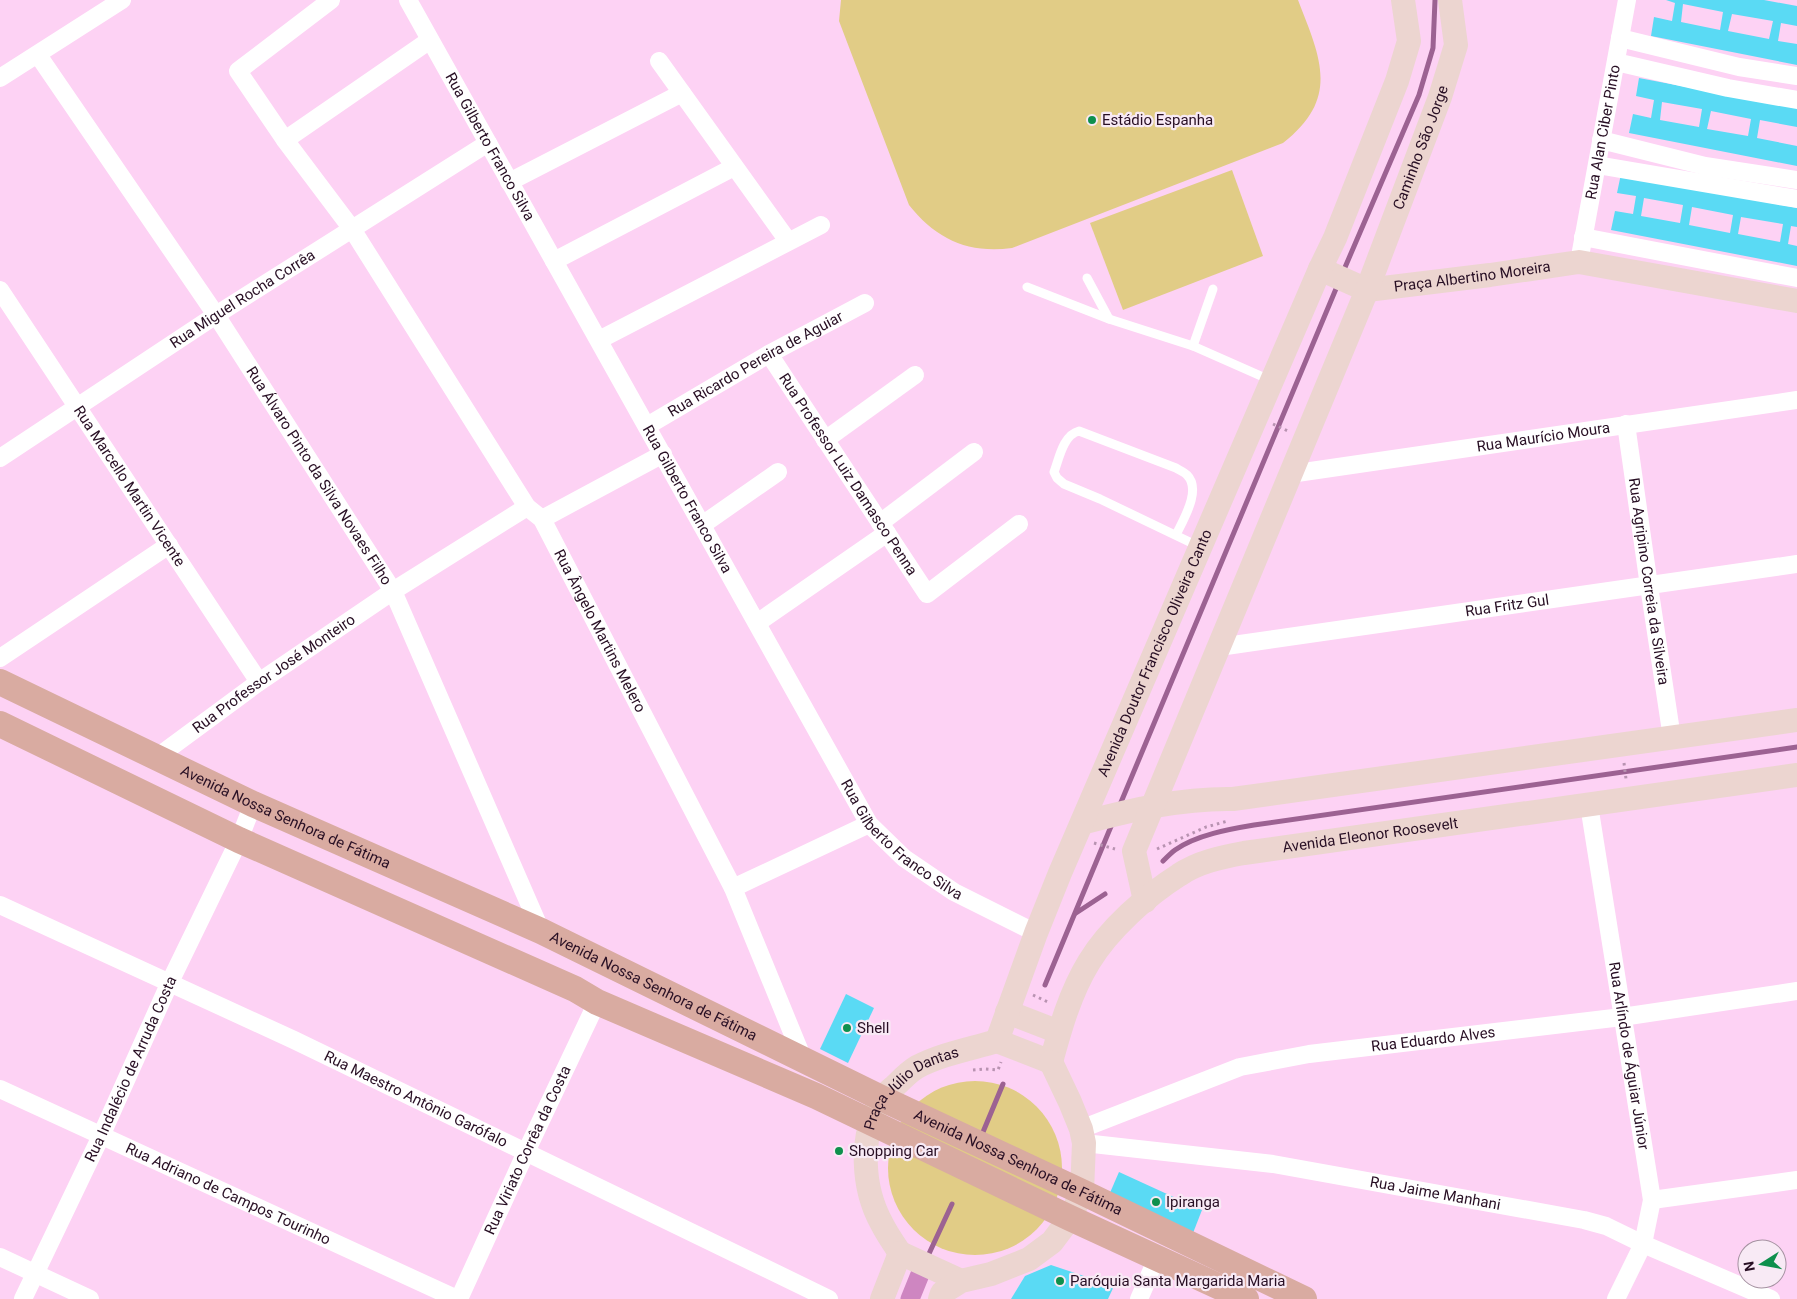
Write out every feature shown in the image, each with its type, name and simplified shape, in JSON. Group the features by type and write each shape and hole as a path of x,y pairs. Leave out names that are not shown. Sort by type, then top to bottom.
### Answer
{"main road":[{"name":"Avenida Nossa Senhora de Fátima","path":"0,682 252,804 541,931 881,1098 1304,1299"},
{"name":"Avenida Nossa Senhora de Fátima","path":"0,724 239,840 575,989 597,1002 816,1096 1070,1218 1246,1299"}],"street":[{"name":"Rua Ângelo Martins Melero","path":"331,0 238,71 285,140 352,229 527,507 542,520 733,888 803,1059"},
{"name":"Rua Gilberto Franco Silva","path":"408,0 869,824 904,858 954,892 1036,933"},
{"path":"1145,901 1134,851 1305,438 1358,286 1322,270 1397,82 1409,41 1403,0"},
{"name":"Caminho São Jorge","path":"1358,286 1440,97 1456,45 1450,0"},
{"name":"Rua Alan Ciber Pinto","path":"1579,262 1627,0"},
{"path":"0,78 38,55 112,3"},
{"path":"1620,38 1739,67 1797,76"},
{"path":"285,140 430,40"},
{"name":"Rua Álvaro Pinto da Silva Novaes Filho","path":"38,55 216,315 392,591 541,931"},
{"path":"659,61 788,241"},
{"path":"1616,62 1728,88 1797,100"},
{"path":"509,182 682,94"},
{"path":"1601,140 1705,166 1797,180"},
{"name":"Rua Miguel Rocha Corrêa","path":"0,458 216,315 488,143"},
{"path":"1597,164 1797,199"},
{"path":"554,261 734,167"},
{"path":"599,340 821,225"},
{"path":"1583,238 1797,278"},
{"name":"Praça Albertino Moreira","path":"1358,286 1490,275 1579,262 1797,301"},
{"name":"Avenida Doutor Francisco Oliveira Canto","path":"997,1041 1036,933 1087,822 1256,417 1322,270"},
{"name":"Rua Marcello Martin Vicente","path":"0,290 260,682"},
{"name":"Rua Ricardo Pereira de Aguiar","path":"647,426 769,354 865,303"},
{"name":"Rua Professor Luiz Damasco Penna","path":"769,354 927,594 1019,524"},
{"path":"825,440 915,375"},
{"name":"Rua Maurício Moura","path":"1290,474 1797,400"},
{"name":"Rua Agripino Correia da Silveira","path":"1626,424 1672,738"},
{"path":"757,623 884,528 974,452"},
{"path":"542,520 663,454"},
{"path":"702,525 778,472"},
{"name":"Rua Professor José Monteiro","path":"156,758 260,682 392,591 527,507"},
{"path":"0,658 169,545"},
{"name":"Rua Fritz Gul","path":"1219,647 1797,564"},
{"path":"1087,822 1152,807 1206,799 1233,799 1797,720"},
{"name":"Avenida Eleonor Roosevelt","path":"1051,1062 1059,1032 1075,992 1088,964 1109,933 1179,874 1213,859 1244,852 1589,806 1797,775"},
{"name":"Rua Indalécio de Arruda Costa","path":"23,1299 34,1272 101,1136 170,982 239,840 252,804"},
{"name":"Rua Arlíndo de Águiar Júnior","path":"1589,806 1652,1200 1643,1244 1616,1299"},
{"path":"733,888 869,824"},
{"name":"Rua Maestro Antônio Garófalo","path":"0,905 170,982 830,1299"},
{"name":"Rua Eduardo Alves","path":"1083,1136 1240,1067 1309,1054 1622,1017 1797,991"},
{"name":"Rua Viriato Corrêa da Costa","path":"458,1299 597,1002"},
{"path":"1007,1012 1059,1032"},
{"path":"882,1299 906,1256 951,1277 991,1274 1029,1259 1052,1242 1070,1218 1082,1192 1083,1136 1070,1102 1051,1062 997,1041"},
{"name":"Praça Júlio Dantas","path":"906,1256 881,1223 870,1193 866,1164 866,1140 870,1123 881,1098 915,1068 940,1057 997,1041"},
{"name":"Rua Adriano de Campos Tourinho","path":"0,1089 458,1299"},
{"name":"Rua Jaime Manhani","path":"1083,1136 1273,1164 1584,1220 1606,1226 1771,1299"},
{"path":"1652,1200 1797,1180"},
{"path":"0,1257 90,1299"},
{"path":"1139,1299 1157,1258"},
{"path":"940,1299 951,1277"}],"lane":[{"path":"1087,278 1109,319"},
{"path":"1027,287 1109,319 1193,346 1272,381"},
{"path":"1193,346 1213,290"},
{"path":"1176,535 1192,502 1192,485 1188,475 1176,468 1078,431 1072,432 1067,438 1054,472 1057,478 1064,484 1201,547"}],"path":[{"path":"1256,417 1305,438"},
{"path":"1622,745 1629,799"}],"shaded area":[{"name":"Estádio Espanha","path":"841,0 1298,0 1318,58 1319,93 1313,110 1301,126 1283,143 1012,248 981,249 954,242 942,235 919,217 909,205 839,21"},
{"path":"1232,170 1263,256 1123,310 1090,223"},
{"path":"975,1081 992,1083 1016,1091 1042,1113 1052,1127 1058,1143 1062,1168 1060,1185 1052,1209 1030,1235 1016,1245 1000,1251 975,1255 958,1253 934,1245 908,1223 898,1209 892,1193 888,1168 890,1151 898,1127 920,1101 934,1091 950,1085"}],"building":[{"path":"1666,0 1764,0 1797,6 1797,26 1781,23 1778,41 1797,44 1797,65 1651,36 1654,17 1672,21 1675,3","holes":["1683,4 1723,12 1720,30 1681,22","1732,14 1773,21 1769,39 1728,31"]},
{"path":"1639,78 1797,108 1797,127 1760,120 1757,138 1797,146 1797,166 1629,133 1633,114 1651,118 1654,100 1636,96","holes":["1662,102 1702,109 1699,127 1660,120","1711,111 1751,119 1748,136 1707,129"]},
{"path":"1621,174 1797,208 1797,227 1791,226 1788,244 1797,246 1797,266 1611,230 1615,211 1633,214 1636,196 1617,193","holes":["1644,198 1683,205 1680,223 1641,216","1692,207 1733,215 1730,233 1689,225","1741,217 1783,224 1780,242 1738,234"]},
{"name":"Shell","path":"846,994 874,1008 848,1063 820,1049"},
{"name":"Ipiranga","path":"1119,1172 1202,1210 1193,1233 1109,1195"},
{"name":"Paróquia Santa Margarida Maria","path":"1051,1265 1114,1286 1108,1299 1011,1299 1025,1276"}],"waterway":[{"path":"1343,272 1419,95 1433,48 1435,0"},
{"path":"1119,807 1338,284"},
{"path":"1163,861 1175,850 1193,840 1213,833 1245,827 1797,747"},
{"path":"1045,985 1112,824"},
{"path":"1076,913 1105,894"},
{"path":"983,1132 1003,1084"},
{"path":"927,1258 952,1204"},
{"path":"910,1299 923,1267"}],"place":[{"name":"Estádio Espanha","path":"1092,120"},
{"name":"Shell","path":"847,1028"},
{"name":"Shopping Car","path":"839,1151"},
{"name":"Ipiranga","path":"1156,1202"},
{"name":"Paróquia Santa Margarida Maria","path":"1060,1281"}]}
